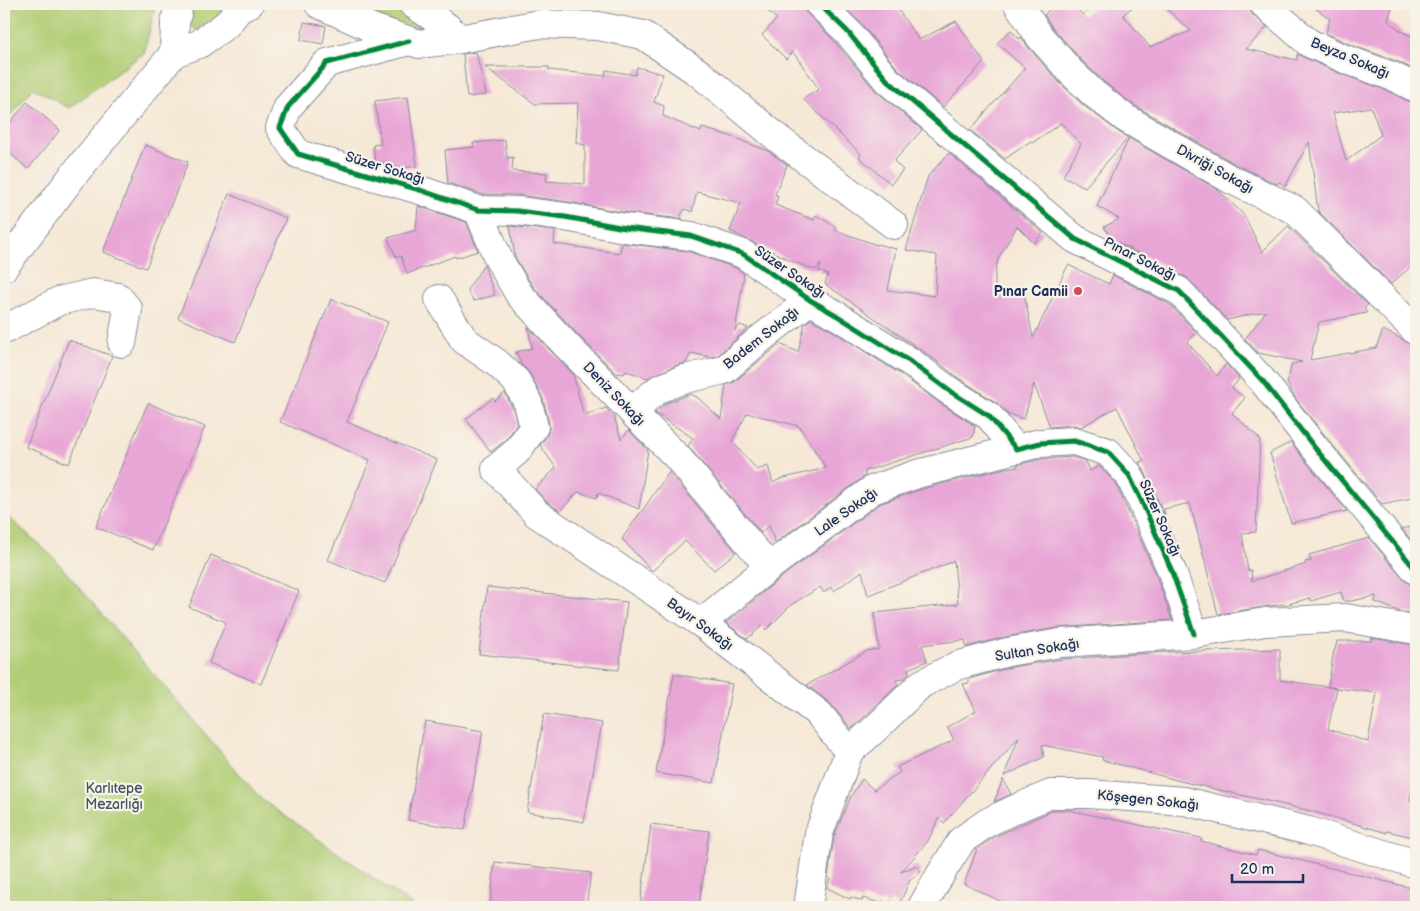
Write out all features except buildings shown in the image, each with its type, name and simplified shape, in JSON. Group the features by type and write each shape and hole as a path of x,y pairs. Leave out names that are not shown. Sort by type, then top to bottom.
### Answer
{"street":[{"path":"174,53 175,23 179,4"},
{"path":"4,267 75,173 174,53 199,44 226,24 239,10 249,4"},
{"path":"319,4 372,28 419,44 460,39 538,24 598,26 643,35 699,73 781,141 894,225"},
{"path":"413,4 447,27 460,39"},
{"name":"Pınar Sokağı","path":"819,4 847,31 887,80 1075,239 1179,291 1262,380 1315,448 1416,570"},
{"name":"Divriği Sokağı","path":"1018,4 1040,37 1071,72 1094,94 1125,118 1230,179 1295,210 1416,332"},
{"name":"Beyza Sokağı","path":"1264,4 1309,43 1394,77 1416,88"},
{"name":"Süzer Sokağı","path":"409,41 327,63 288,107 280,128 298,154 420,190 478,210 516,211 565,217 625,228 692,236 743,254 810,300 836,314 909,361 948,390 989,416 1016,449 1040,443 1074,442 1108,452 1129,475 1142,502 1171,569 1194,634"},
{"name":"Deniz Sokağı","path":"478,210 498,258 518,294 679,460 768,567"},
{"path":"4,330 59,301 93,293 118,297 128,309 122,342"},
{"name":"Bayır Sokağı","path":"439,300 464,340 497,363 516,382 528,403 534,427 517,451 496,469 537,514 701,623 819,714 848,752"},
{"name":"Badem Sokağı","path":"635,415 645,400 659,389 681,380 724,370 810,300"},
{"name":"Lale Sokağı","path":"701,623 768,567 872,490 917,474 1016,449"},
{"name":"Sultan Sokağı","path":"808,907 819,833 848,752 921,684 956,666 1008,652 1060,643 1194,634 1265,622 1345,618 1416,630"},
{"name":"Köşegen Sokağı","path":"925,906 943,870 962,840 988,822 1051,794 1089,794 1184,801 1309,831 1416,864"}],"green space":[{"path":"4,4 156,4 144,53 69,108 33,88 4,123"},
{"path":"191,4 228,4 213,21 197,31 190,22"},
{"path":"336,4 398,4 425,21 426,30 421,37"},
{"name":"Karlıtepe Mezarlığı","path":"4,513 53,557 262,800 415,907 4,907"}],"cycle path":[{"path":"819,4 847,31 887,80 1075,239 1179,291 1262,380 1315,448 1416,570"},
{"path":"409,41 327,63 288,107 280,128 298,154 420,190 478,210 517,211 691,236 743,254 810,300 909,361 948,390 989,416 1016,449 1040,443 1074,441 1108,452 1129,475 1142,502 1171,569 1194,634"}],"place":[{"name":"Pınar Camii","path":"1078,291"}]}
